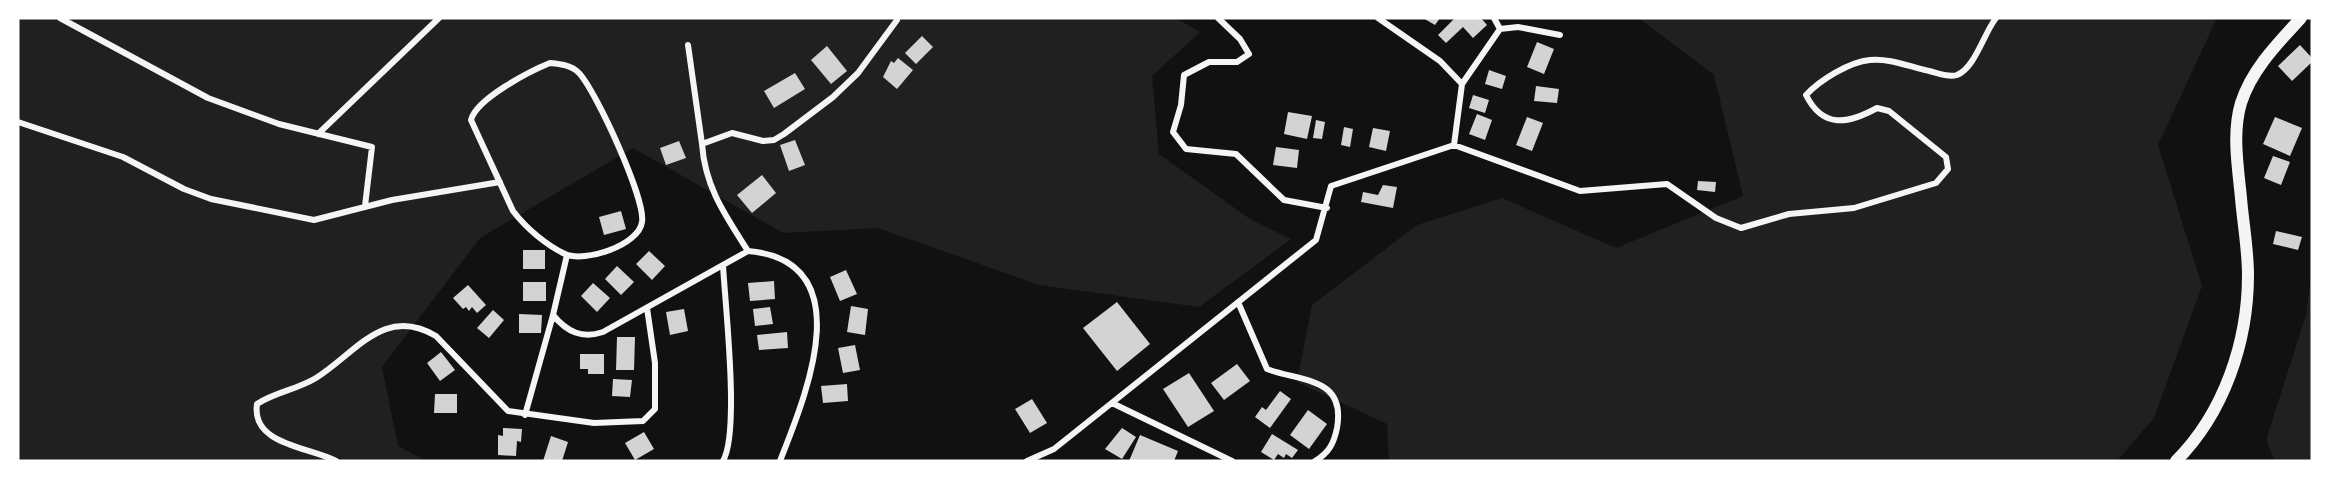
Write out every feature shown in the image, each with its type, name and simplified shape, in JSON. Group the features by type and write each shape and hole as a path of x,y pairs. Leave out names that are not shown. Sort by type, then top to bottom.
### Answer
{"main road":[{"path":"2176,461 2188,449 2215,410 2235,363 2245,322 2248,273 2236,145 2241,104 2257,69 2301,18"}],"street":[{"path":"60,18 208,98 279,124 372,147 365,206"},
{"path":"318,134 439,18"},
{"path":"1218,18 1240,39 1249,54 1236,62 1209,63 1184,75 1181,105 1173,132 1186,149 1236,154 1284,200 1327,208"},
{"path":"1378,18 1440,61 1462,84"},
{"path":"1494,18 1500,29"},
{"path":"1027,461 1054,449 1316,240 1327,208 1331,186 1454,145 1580,191 1667,184 1716,218 1741,228 1788,214 1854,208 1936,183 1948,170 1946,157 1889,111 1877,108 1844,122 1826,117 1812,107 1806,95 1816,84 1869,60 1889,61 1945,75 1957,75 1971,65 1985,32 1996,18"},
{"path":"702,144 732,133 763,141 774,140 784,134 833,98 858,74 897,20"},
{"path":"1454,145 1462,84 1500,29 1518,27 1560,35"},
{"path":"688,45 704,167 711,188 748,251"},
{"path":"550,63 572,67 584,81 601,111 642,204 641,231 634,238 620,245 582,256 567,255 522,223 513,211 471,120 473,113 484,102 536,68 550,63"},
{"path":"18,122 90,144 123,157 184,189 210,199 314,220 365,206 500,182"},
{"path":"553,315 572,332 594,335 748,251 775,257 792,267 806,280 815,298 818,340 812,367 780,461"},
{"path":"525,415 567,255"},
{"path":"723,265 731,409 729,442 723,461"},
{"path":"1238,302 1267,369 1318,382 1332,392 1340,412 1334,444 1315,461"},
{"path":"336,461 274,436 259,426 255,416 257,404 272,394 296,388 315,378 378,332 397,324 423,328 436,336 498,404 508,411 594,423 629,424 643,421 655,409 656,390 646,308"},
{"path":"1112,403 1232,461"}],"shaded area":[{"path":"18,18 1176,18 1200,32 1152,76 1159,154 1250,219 1291,239 1199,307 1039,285 878,228 783,233 633,148 480,238 382,367 398,446 426,461 18,461"},
{"path":"1639,18 2217,18 2158,145 2202,286 2154,418 2117,461 1389,461 1387,424 1297,382 1312,305 1417,225 1502,198 1616,248 1743,196 1714,75"},
{"path":"2312,269 2312,461 2275,461 2266,440 2306,315"}],"building":[{"path":"1423,18 1440,18 1435,25"},
{"path":"1455,18 1481,18 1487,25 1473,38 1463,27 1446,43 1438,35"},
{"path":"922,36 933,47 916,64 905,53"},
{"path":"1537,42 1554,49 1544,74 1527,67"},
{"path":"2300,45 2312,58 2312,62 2292,81 2278,66"},
{"path":"827,46 847,71 831,84 811,60"},
{"path":"898,58 913,70 897,89 883,77 891,61 894,63"},
{"path":"1489,70 1506,76 1502,89 1485,84"},
{"path":"795,73 805,89 774,108 764,91"},
{"path":"1536,86 1559,89 1557,103 1534,101"},
{"path":"1473,95 1489,100 1485,113 1469,108"},
{"path":"1288,112 1312,116 1307,139 1284,134"},
{"path":"1477,114 1492,120 1485,140 1469,134"},
{"path":"1527,117 1543,123 1532,151 1516,145"},
{"path":"2275,117 2302,128 2290,156 2263,144"},
{"path":"1316,120 1325,122 1322,139 1313,138"},
{"path":"1344,127 1353,129 1350,147 1341,145"},
{"path":"1373,128 1390,131 1386,151 1369,147"},
{"path":"795,140 805,165 789,171 780,145"},
{"path":"679,141 686,158 666,165 660,148"},
{"path":"1276,147 1299,150 1297,168 1273,165"},
{"path":"2273,156 2290,162 2281,185 2264,178"},
{"path":"762,175 776,193 752,213 737,195"},
{"path":"1698,181 1716,182 1715,192 1697,190"},
{"path":"1383,185 1397,187 1393,208 1361,202 1363,192 1378,195"},
{"path":"621,211 626,229 604,235 599,217"},
{"path":"2276,231 2302,237 2298,250 2273,244"},
{"path":"523,250 545,250 545,269 523,269"},
{"path":"649,251 665,266 652,280 636,264"},
{"path":"617,266 634,282 621,295 605,279"},
{"path":"846,270 857,294 840,301 830,277"},
{"path":"774,281 775,299 750,301 748,283"},
{"path":"523,282 546,282 546,301 523,301"},
{"path":"593,283 610,298 597,312 581,296"},
{"path":"468,285 486,305 477,313 472,307 469,311 466,307 463,309 453,298"},
{"path":"1117,302 1150,344 1117,371 1083,328"},
{"path":"851,306 868,309 865,335 847,332"},
{"path":"770,307 773,324 755,326 753,309"},
{"path":"684,309 688,331 670,335 666,312"},
{"path":"493,310 504,320 489,338 477,328"},
{"path":"519,314 542,315 541,333 519,333"},
{"path":"787,332 788,348 759,350 757,335"},
{"path":"617,337 635,337 634,370 616,370"},
{"path":"855,345 860,370 843,373 838,348"},
{"path":"441,352 455,370 440,381 427,363"},
{"path":"580,354 604,354 604,374 588,374 588,369 580,369"},
{"path":"1237,364 1250,381 1224,400 1211,383"},
{"path":"1189,373 1214,411 1188,427 1163,389"},
{"path":"613,379 632,380 630,397 612,396"},
{"path":"847,384 848,401 823,403 821,386"},
{"path":"1280,391 1291,399 1270,428 1255,417 1262,407 1266,410"},
{"path":"435,394 457,394 457,413 434,413"},
{"path":"1032,399 1047,423 1030,433 1015,409"},
{"path":"1308,410 1327,424 1309,449 1290,435"},
{"path":"503,428 522,429 521,442 517,441 516,456 498,455 498,435 503,436"},
{"path":"1122,428 1136,437 1122,459 1105,449"},
{"path":"644,432 654,449 635,460 625,443"},
{"path":"1272,434 1298,450 1292,458 1286,454 1284,458 1278,454 1274,460 1261,452"},
{"path":"1140,435 1178,451 1174,461 1129,461"},
{"path":"551,436 568,442 562,461 543,461"}]}
